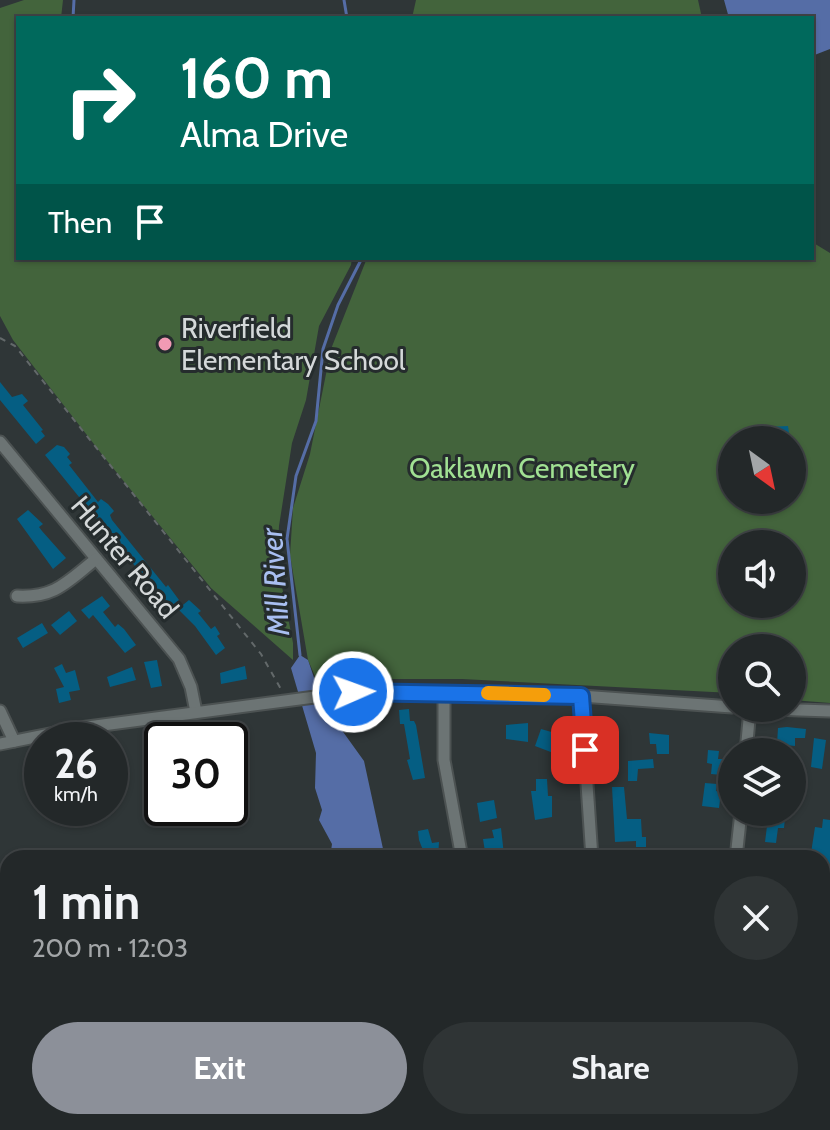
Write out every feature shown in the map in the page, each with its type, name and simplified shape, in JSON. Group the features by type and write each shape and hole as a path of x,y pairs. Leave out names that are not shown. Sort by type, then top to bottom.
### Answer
{"street":[{"name":"Hunter Road","path":"0,442 179,659 191,687 196,712"},
{"path":"17,596 36,597 56,591 96,559"},
{"path":"0,744 284,695 378,690 581,696 718,706"},
{"path":"444,692 444,760 461,850"},
{"path":"581,696 591,850"},
{"path":"806,710 830,711"},
{"path":"0,711 14,741"},
{"path":"737,850 739,826"}],"path":[{"path":"0,338 15,346 261,654 284,695"}],"green space":[{"name":"Riverfield Elementary School","path":"24,0 63,0 61,16 16,16 16,260 352,260 319,326 306,400 292,443 279,526 277,561 293,643 293,660 211,588 13,340 0,316 0,8"},
{"path":"416,0 698,0 702,16 412,16"},
{"name":"Oaklawn Cemetery","path":"814,243 830,253 830,703 806,701 806,634 718,634 718,692 462,679 362,679 318,683 308,660 290,555 293,508 310,454 331,349 366,260 814,260"}],"water":[{"path":"724,0 830,0 830,49 814,55 814,16 728,16"},
{"path":"300,655 308,660 323,704 364,761 383,850 331,850 332,844 319,820 322,810 315,788 316,753 291,668"}],"building":[{"path":"0,382 12,397 22,394 28,401 23,405 45,436 36,444 0,400"},
{"path":"57,445 70,454 67,457 72,463 69,465 98,502 101,499 114,511 110,515 112,520 179,600 169,608 45,455"},
{"path":"28,510 43,524 39,527 66,558 53,569 17,519"},
{"path":"102,596 110,606 103,612 115,627 118,624 124,629 136,645 125,653 93,615 89,619 81,610"},
{"path":"189,600 201,611 198,613 211,629 215,626 220,634 217,636 225,648 216,655 178,609"},
{"path":"69,611 77,621 60,635 51,625"},
{"path":"42,623 48,633 23,648 17,638"},
{"path":"157,660 162,686 151,688 144,662"},
{"path":"62,664 66,673 75,670 80,690 69,692 71,700 59,703 56,689 64,687 54,668"},
{"path":"245,666 247,679 221,684 220,673"},
{"path":"132,667 136,680 110,687 107,677"},
{"path":"409,709 410,721 416,725 425,778 413,780 399,710"},
{"path":"528,723 528,742 506,739 506,725"},
{"path":"778,728 806,729 805,738 777,738"},
{"path":"541,729 562,735 556,754 535,746"},
{"path":"649,733 669,735 669,754 657,754 656,744 650,744"},
{"path":"814,738 826,740 822,769 811,767"},
{"path":"708,750 718,751 718,775 711,774 712,764 707,763"},
{"path":"653,759 654,768 638,769 637,781 628,781 628,761"},
{"path":"536,779 547,779 548,796 552,796 552,817 535,820 531,791 536,791"},
{"path":"705,783 717,784 718,808 702,806"},
{"path":"612,787 624,787 627,819 641,819 646,847 636,847 636,841 615,842"},
{"path":"494,800 497,818 480,822 477,803"},
{"path":"823,819 830,820 830,850 811,850 815,827 822,828"},
{"path":"767,826 784,826 778,828 776,843 765,842"},
{"path":"501,828 503,850 485,850 483,839 494,838 492,830"},
{"path":"428,829 432,843 439,842 438,850 423,850 418,831"}],"waterway":[{"name":"Mill River","path":"73,16 74,0"},
{"path":"344,0 347,16"},
{"name":"Mill River","path":"300,655 287,539 296,476 316,421 323,349 338,305 361,260"}],"slow traffic":[{"path":"488,693 544,695"}],"place":[{"name":"Riverfield Elementary School","path":"165,344"}],"route":[{"path":"353,692 402,690 581,696 585,750"}]}
